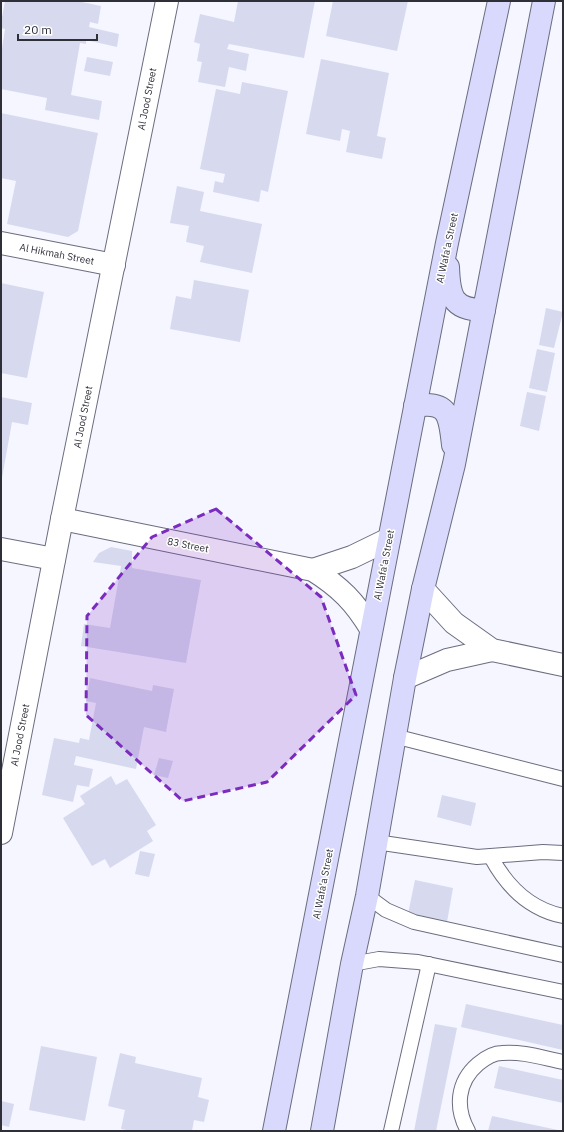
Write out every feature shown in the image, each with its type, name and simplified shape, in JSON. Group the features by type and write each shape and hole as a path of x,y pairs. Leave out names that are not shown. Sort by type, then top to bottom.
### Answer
{"street":[{"name":"Al Jood Street","path":"1,833 62,519 167,1"},
{"name":"Al Wafa'a Street","path":"274,1131 447,243 499,1"},
{"path":"322,1131 405,678 423,589 454,464 544,1"},
{"name":"Al Hikmah Street","path":"1,243 114,265"},
{"path":"447,243 448,278 455,301 461,307 469,310 484,310"},
{"path":"415,406 427,404 438,406 446,411 450,419 454,464"},
{"name":"83 Street","path":"62,519 313,570 331,581 347,595 360,611 371,629"},
{"name":"83 Street","path":"313,570 352,557 389,539"},
{"path":"1,549 54,560"},
{"path":"423,589 454,623 492,650 563,665"},
{"path":"405,678 447,660 492,650"}],"lane":[{"path":"394,736 563,779"},
{"path":"376,842 477,857 543,852 563,854"},
{"path":"491,857 501,875 523,898 550,913 563,916"},
{"path":"366,896 386,910 414,922 563,955"},
{"path":"352,964 385,959 429,964 563,992"},
{"path":"391,1131 429,964"},
{"path":"468,1131 462,1121 459,1103 462,1086 471,1070 484,1059 501,1052 519,1053 563,1062"}],"highlighted area":[{"path":"216,509 321,597 356,695 267,782 183,801 86,715 87,616 152,537"}],"building":[{"path":"5,1 77,1 101,6 98,24 90,22 89,27 119,34 117,47 86,40 86,44 80,43 71,95 102,101 99,120 45,110 47,98 1,89 1,55 5,29 1,28 1,23"},
{"path":"238,1 315,1 304,58 229,44 227,49 249,54 246,71 229,67 225,87 198,82 202,62 197,61 200,44 194,42 200,14 234,22"},
{"path":"333,1 408,1 397,51 326,36"},
{"path":"87,57 113,62 110,76 84,71"},
{"path":"321,59 389,73 377,136 386,138 382,159 346,152 350,131 342,129 340,141 306,134"},
{"path":"242,82 288,91 268,192 261,190 259,202 213,192 215,181 223,183 225,174 200,169 216,89 240,94"},
{"path":"1,113 98,133 78,231 68,237 7,224 16,181 1,178"},
{"path":"177,186 204,192 200,211 262,224 252,273 200,262 204,246 186,242 189,226 170,223"},
{"path":"194,280 249,290 240,342 170,329 176,296 191,299"},
{"path":"1,283 44,292 27,378 1,373"},
{"path":"546,308 563,312 554,348 539,345"},
{"path":"537,349 555,353 547,392 529,388"},
{"path":"527,392 546,396 539,431 520,426"},
{"path":"1,397 32,403 28,425 12,422 2,478"},
{"path":"111,547 132,551 132,568 201,580 186,663 81,646 84,624 110,628 121,566 93,562 99,553"},
{"path":"90,678 152,691 153,685 174,689 166,732 144,727 136,769 76,756 74,765 93,769 89,787 77,785 73,802 42,795 54,738 79,743 80,738 89,740 96,703 86,701"},
{"path":"159,758 173,761 168,778 154,775"},
{"path":"111,776 116,785 127,779 156,825 147,831 153,841 110,868 105,859 92,866 63,818 85,804 80,796"},
{"path":"442,795 476,803 471,826 437,817"},
{"path":"140,851 155,854 149,877 135,874"},
{"path":"415,880 453,888 447,922 408,914"},
{"path":"466,1004 563,1025 563,1050 461,1027"},
{"path":"435,1024 457,1028 436,1131 414,1131"},
{"path":"41,1046 97,1057 85,1121 29,1110"},
{"path":"120,1053 136,1057 135,1063 202,1078 198,1097 209,1100 204,1122 194,1120 192,1131 131,1131 121,1129 125,1110 108,1106"},
{"path":"499,1066 563,1080 563,1103 494,1088"},
{"path":"1,1101 14,1104 9,1127 1,1125"},
{"path":"492,1116 558,1130 558,1131 488,1131"}]}
